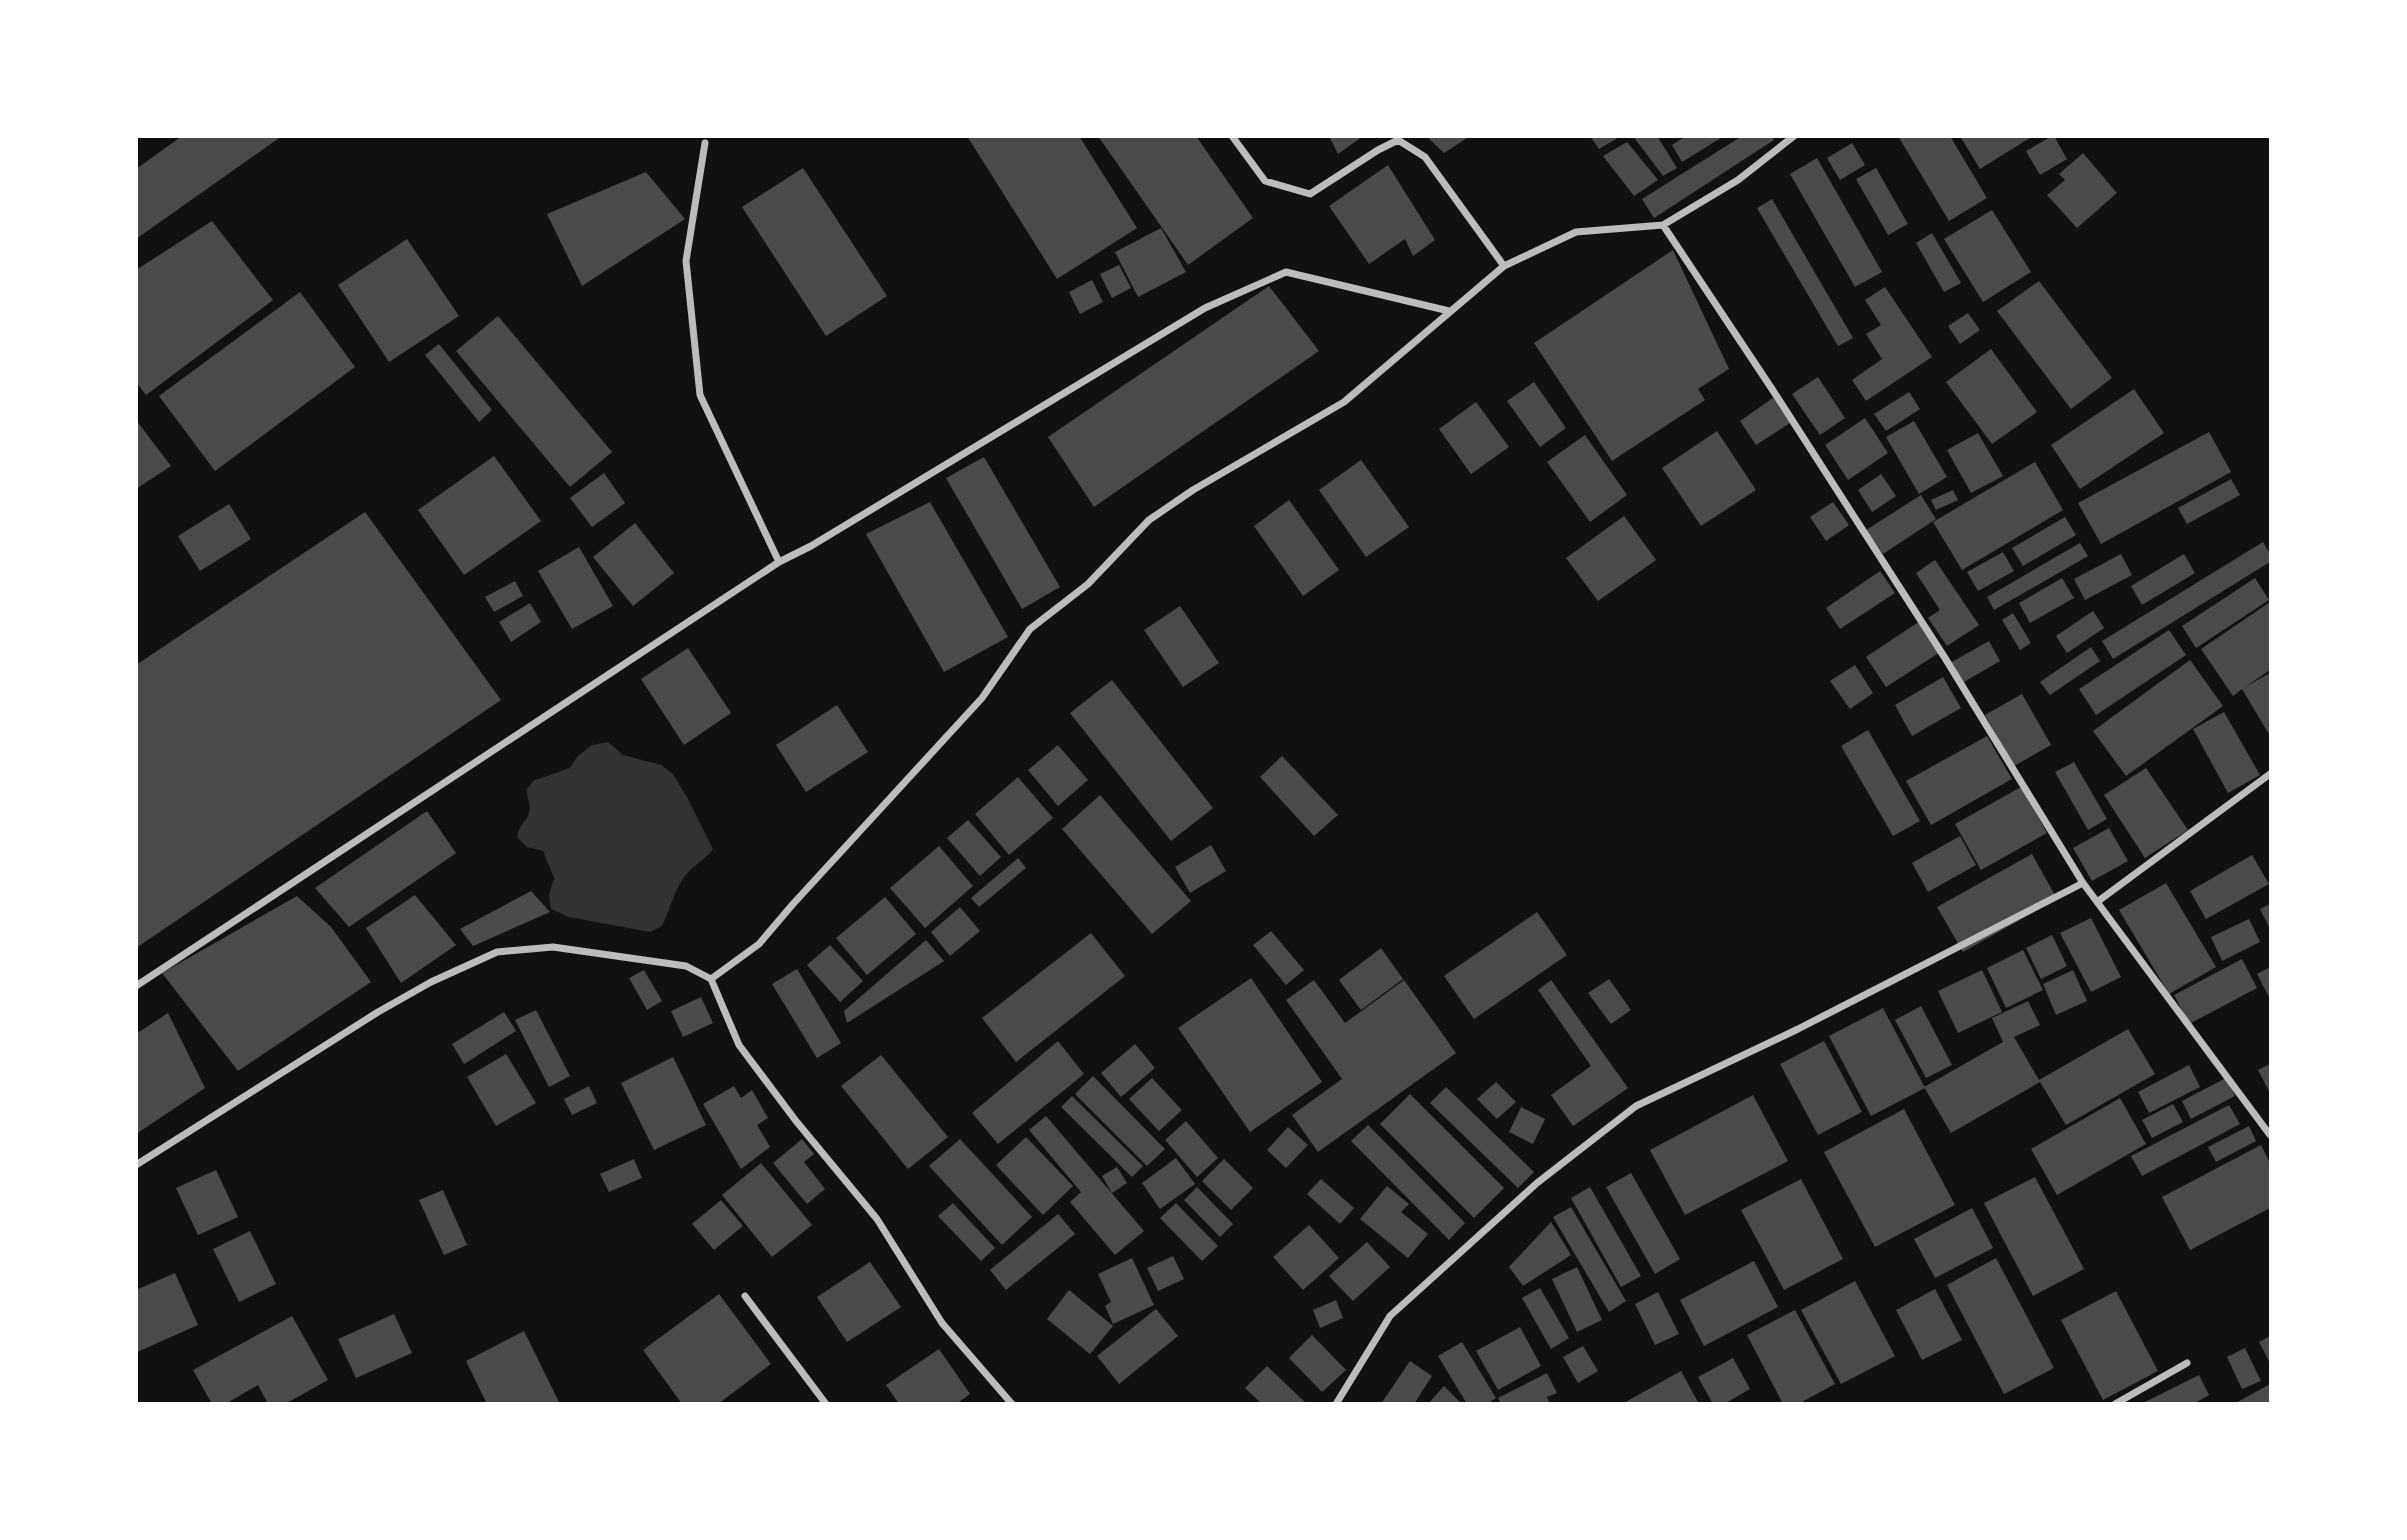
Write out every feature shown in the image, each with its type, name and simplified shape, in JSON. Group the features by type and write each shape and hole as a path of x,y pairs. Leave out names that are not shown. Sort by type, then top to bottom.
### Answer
{"street":[{"path":"1232,136 1265,181 1310,194 1398,140 1424,157 1504,266"},
{"path":"711,979 759,944 982,698 1031,629 1088,584 1149,520 1193,490 1345,402 1504,266 1576,232 1663,225 1738,180 1794,136"},
{"path":"705,143 685,261 700,395 779,562"},
{"path":"1663,225 1945,658 2083,883 2270,1135"},
{"path":"136,986 779,562 811,546 1205,308 1286,272 1449,311"},
{"path":"2097,902 2270,774"},
{"path":"1336,1404 1390,1315 1537,1183 1636,1106 1798,1029 2083,883"},
{"path":"136,1165 237,1104 369,1017 431,982 497,952 553,947 685,966 711,979 739,1045 796,1121 877,1219 943,1323 1012,1404"},
{"path":"745,1296 826,1404"},
{"path":"2115,1404 2188,1363"}],"shaded area":[{"path":"608,742 623,755 661,765 673,774 713,849 685,876 662,926 650,932 569,917 551,909 549,895 554,878 543,851 527,847 517,837 529,812 527,789 533,781 570,768 577,757 592,745"}],"building":[{"path":"182,136 282,136 136,239 136,169"},
{"path":"967,136 1079,136 1137,228 1057,279"},
{"path":"1098,136 1196,136 1253,218 1188,265"},
{"path":"1329,136 1363,136 1338,154"},
{"path":"1426,136 1470,136 1444,153"},
{"path":"1590,136 1621,136 1599,149"},
{"path":"1633,136 1657,136 1677,168 1663,176"},
{"path":"1686,136 1724,136 1682,162 1672,145"},
{"path":"1742,136 1772,136 1774,140 1654,218 1642,199"},
{"path":"1898,136 1950,136 1987,198 1949,221"},
{"path":"1960,136 2033,136 1980,169"},
{"path":"2052,136 2067,159 2040,175 2026,151"},
{"path":"1627,142 1658,180 1634,196 1603,156"},
{"path":"1852,143 1865,165 1840,180 1827,158"},
{"path":"2083,153 2117,193 2077,228 2047,195 2065,180 2059,174"},
{"path":"1817,158 1882,272 1855,287 1790,174"},
{"path":"1388,165 1435,240 1413,256 1405,239 1369,264 1329,206"},
{"path":"803,168 887,296 826,336 742,207"},
{"path":"1876,168 1908,224 1888,235 1856,179"},
{"path":"646,172 685,219 582,286 547,214"},
{"path":"1772,199 1853,338 1838,346 1757,208"},
{"path":"1992,210 2031,272 1983,302 1944,239"},
{"path":"212,221 273,300 146,395 136,382 136,270"},
{"path":"1161,228 1186,272 1138,297 1115,252"},
{"path":"1932,233 1961,283 1944,292 1916,243"},
{"path":"407,239 459,316 389,362 338,285"},
{"path":"1673,250 1729,369 1698,389 1705,400 1612,461 1534,343"},
{"path":"1119,265 1131,288 1112,298 1100,274"},
{"path":"1092,280 1103,302 1080,314 1069,292"},
{"path":"2039,281 2112,378 2071,409 1997,311"},
{"path":"1269,286 1319,351 1094,507 1048,437"},
{"path":"1885,287 1932,357 1866,401 1852,380 1882,359 1866,334 1881,325 1865,300"},
{"path":"300,292 355,367 215,471 159,396"},
{"path":"1968,313 1980,330 1960,344 1948,326"},
{"path":"498,316 612,452 570,487 456,351"},
{"path":"439,344 492,410 479,422 425,355"},
{"path":"1991,349 2037,412 1992,444 1946,382"},
{"path":"1818,377 1845,418 1820,435 1792,394"},
{"path":"1534,382 1566,428 1540,447 1507,401"},
{"path":"2134,389 2164,433 2080,489 2051,445"},
{"path":"1909,392 1920,409 1886,431 1874,414"},
{"path":"1773,398 1790,423 1756,445 1740,421"},
{"path":"1476,402 1509,447 1471,474 1439,429"},
{"path":"1865,418 1888,453 1848,480 1825,445"},
{"path":"136,420 171,466 136,489"},
{"path":"1914,421 1947,477 1919,494 1886,437"},
{"path":"1717,431 1756,490 1701,526 1662,468"},
{"path":"2209,432 2231,472 2101,544 2078,503"},
{"path":"1978,433 2003,476 1971,493 1947,450"},
{"path":"1585,435 1627,495 1590,522 1547,462"},
{"path":"494,456 541,521 464,575 418,510"},
{"path":"984,457 1060,587 1022,609 946,478"},
{"path":"1361,460 1409,527 1366,557 1319,490"},
{"path":"2035,462 2063,510 1962,570 1933,522"},
{"path":"604,473 625,503 592,527 570,498"},
{"path":"1881,474 1896,496 1872,512 1858,490"},
{"path":"2231,479 2240,495 2187,524 2178,508"},
{"path":"1953,490 1958,500 1936,510 1931,500"},
{"path":"1921,495 1936,519 1883,554 1866,530"},
{"path":"1289,500 1339,570 1303,596 1254,526"},
{"path":"930,502 1008,637 944,672 866,534"},
{"path":"1833,502 1849,525 1826,541 1810,517"},
{"path":"229,504 251,539 200,571 178,536"},
{"path":"365,512 501,700 136,948 136,665"},
{"path":"1624,516 1656,560 1598,601 1566,558"},
{"path":"2065,517 2076,535 2023,566 2012,548"},
{"path":"635,523 674,573 633,606 593,557"},
{"path":"2263,542 2270,554 2270,562 2113,659 2102,641"},
{"path":"2080,543 2088,556 1994,610 1987,597"},
{"path":"579,547 613,606 572,629 538,571"},
{"path":"2003,552 2014,571 1978,591 1967,572"},
{"path":"2121,554 2132,575 2085,600 2074,579"},
{"path":"2184,554 2195,573 2142,605 2131,586"},
{"path":"1935,560 1979,625 1947,646 1928,618 1940,610 1916,573"},
{"path":"1880,571 1895,593 1840,629 1826,608"},
{"path":"2062,578 2074,598 2030,623 2019,603"},
{"path":"2255,578 2269,600 2196,648 2182,626"},
{"path":"515,581 523,596 494,612 485,597"},
{"path":"2270,602 2270,670 2245,687 2270,673 2270,736 2242,689 2233,696 2201,649"},
{"path":"530,603 541,622 511,642 499,622"},
{"path":"1180,606 1219,663 1183,687 1144,630"},
{"path":"2093,611 2104,628 2067,653 2056,636"},
{"path":"2013,613 2031,643 2020,650 2002,620"},
{"path":"1920,621 1940,652 1886,687 1866,657"},
{"path":"2169,630 2186,655 2096,715 2079,689"},
{"path":"1989,641 2000,661 1962,683 1950,663"},
{"path":"2091,647 2100,661 2050,695 2040,682"},
{"path":"688,648 731,713 684,745 641,679"},
{"path":"2190,660 2223,706 2126,776 2093,731"},
{"path":"1855,665 1873,693 1850,709 1830,681"},
{"path":"1943,677 1961,708 1912,736 1895,705"},
{"path":"1112,680 1213,808 1171,841 1070,713"},
{"path":"2022,694 2051,745 2014,766 1985,715"},
{"path":"837,705 868,752 806,792 776,745"},
{"path":"2224,712 2260,775 2228,793 2193,729"},
{"path":"1868,730 1920,821 1893,836 1841,746"},
{"path":"1987,736 2012,779 1931,825 1906,781"},
{"path":"1058,745 1088,780 1058,806 1028,770"},
{"path":"1282,756 1338,815 1314,836 1260,777"},
{"path":"2074,762 2107,819 2088,830 2055,772"},
{"path":"2146,768 2188,830 2145,858 2104,795"},
{"path":"1018,777 1053,818 1009,855 975,814"},
{"path":"2021,787 2047,833 1981,870 1955,824"},
{"path":"1100,795 1191,901 1152,934 1062,829"},
{"path":"427,811 456,853 349,927 315,888"},
{"path":"968,820 1001,857 980,876 947,838"},
{"path":"2109,828 2128,861 2092,881 2073,848"},
{"path":"1960,836 1976,865 1928,892 1912,863"},
{"path":"1211,845 1226,871 1190,893 1175,867"},
{"path":"939,846 973,886 925,928 890,888"},
{"path":"2032,854 2057,899 1963,952 1937,907"},
{"path":"2252,855 2269,884 2206,919 2190,891"},
{"path":"1018,858 1026,868 979,907 971,898"},
{"path":"2166,883 2216,967 2169,994 2119,910"},
{"path":"531,891 550,912 473,946 460,929"},
{"path":"415,895 456,945 401,983 366,928"},
{"path":"297,896 331,927 371,982 238,1071 162,973"},
{"path":"885,897 916,934 867,975 836,938"},
{"path":"2270,904 2270,926 2269,927 2260,909"},
{"path":"960,907 980,931 950,956 931,932"},
{"path":"1537,912 1567,955 1474,1019 1444,976"},
{"path":"2091,918 2121,977 2091,992 2060,933"},
{"path":"2249,919 2260,942 2222,961 2211,937"},
{"path":"1271,931 1304,970 1286,985 1253,945"},
{"path":"1091,933 1125,976 1016,1062 982,1018"},
{"path":"2052,935 2067,966 2041,979 2026,948"},
{"path":"926,940 944,961 847,1023 844,1011"},
{"path":"830,945 863,981 840,1002 807,965"},
{"path":"1381,948 1403,979 1361,1010 1339,980"},
{"path":"2023,950 2043,990 2006,1008 1987,968"},
{"path":"2242,959 2257,988 2189,1024 2174,995"},
{"path":"2270,967 2270,999 2257,974"},
{"path":"797,969 841,1043 817,1058 772,984"},
{"path":"644,970 662,1001 647,1010 629,978"},
{"path":"1982,970 2002,1012 1958,1033 1938,991"},
{"path":"2073,970 2087,1001 2056,1015 2043,984"},
{"path":"1251,978 1322,1082 1250,1132 1178,1028"},
{"path":"1609,979 1631,1010 1611,1024 1588,993"},
{"path":"1314,980 1345,1023 1404,980 1456,1053 1318,1152 1292,1115 1342,1079 1286,1000"},
{"path":"1551,980 1628,1088 1573,1126 1551,1095 1591,1066 1538,990"},
{"path":"701,997 713,1023 683,1037 671,1011"},
{"path":"2028,1001 2040,1025 2014,1037 2039,1080 2128,1029 2155,1074 2066,1125 2040,1082 1951,1133 1924,1087 2003,1042 1992,1018"},
{"path":"1921,1006 1952,1065 1926,1078 1895,1020"},
{"path":"1883,1008 1925,1088 1871,1116 1829,1036"},
{"path":"536,1010 570,1076 549,1087 515,1020"},
{"path":"504,1012 516,1031 464,1064 452,1044"},
{"path":"168,1013 205,1088 136,1134 136,1034"},
{"path":"1058,1041 1084,1074 998,1144 972,1113"},
{"path":"1824,1041 1862,1112 1818,1135 1780,1064"},
{"path":"1135,1044 1155,1068 1121,1097 1101,1073"},
{"path":"506,1054 536,1103 496,1126 467,1077"},
{"path":"881,1055 948,1137 908,1169 841,1086"},
{"path":"673,1057 706,1125 654,1150 621,1083"},
{"path":"2270,1064 2270,1093 2258,1070"},
{"path":"2189,1065 2200,1087 2149,1113 2138,1092"},
{"path":"1093,1076 1165,1149 1147,1166 1075,1094"},
{"path":"1152,1078 1182,1110 1159,1131 1129,1099"},
{"path":"2226,1078 2235,1096 2191,1119 2182,1101"},
{"path":"1496,1082 1516,1102 1497,1119 1477,1099"},
{"path":"589,1086 597,1103 572,1115 564,1099"},
{"path":"734,1086 741,1098 752,1090 768,1118 757,1125 770,1147 741,1169 703,1104"},
{"path":"1446,1087 1534,1172 1518,1188 1430,1103"},
{"path":"1410,1094 1504,1188 1474,1218 1380,1124"},
{"path":"1753,1095 1788,1161 1685,1215 1650,1150"},
{"path":"1072,1096 1143,1166 1132,1177 1061,1107"},
{"path":"2120,1098 2146,1144 2057,1195 2031,1149"},
{"path":"2173,1104 2183,1122 2152,1138 2142,1120"},
{"path":"2229,1105 2240,1124 2142,1176 2131,1156"},
{"path":"1521,1107 1545,1119 1533,1144 1509,1132"},
{"path":"1904,1109 1955,1205 1875,1247 1824,1152"},
{"path":"1046,1116 1144,1231 1115,1255 1070,1202 1081,1192 1029,1130"},
{"path":"1186,1121 1218,1158 1197,1177 1165,1140"},
{"path":"1368,1125 1465,1223 1449,1240 1351,1141"},
{"path":"2249,1126 2256,1141 2216,1162 2208,1147"},
{"path":"1288,1127 1308,1145 1286,1168 1267,1150"},
{"path":"1026,1137 1073,1186 1043,1215 996,1165"},
{"path":"802,1139 814,1154 804,1162 825,1189 807,1204 773,1163"},
{"path":"960,1139 1032,1217 1002,1245 929,1166"},
{"path":"2261,1145 2270,1163 2270,1208 2190,1250 2162,1197"},
{"path":"1176,1158 1195,1184 1160,1209 1142,1183"},
{"path":"634,1159 642,1178 609,1192 600,1174"},
{"path":"1224,1159 1253,1188 1231,1210 1202,1181"},
{"path":"761,1163 812,1225 772,1257 722,1195"},
{"path":"1117,1167 1127,1183 1112,1193 1102,1176"},
{"path":"216,1170 238,1217 198,1235 176,1188"},
{"path":"1631,1173 1680,1259 1655,1274 1606,1187"},
{"path":"2035,1177 2084,1269 2033,1296 1984,1203"},
{"path":"1321,1179 1354,1208 1340,1224 1307,1194"},
{"path":"1801,1179 1843,1259 1784,1290 1741,1210"},
{"path":"1387,1186 1409,1204 1401,1212 1428,1234 1408,1258 1360,1219"},
{"path":"1197,1187 1233,1224 1220,1237 1184,1200"},
{"path":"1590,1187 1641,1276 1621,1287 1571,1198"},
{"path":"443,1190 467,1245 444,1255 419,1200"},
{"path":"721,1200 743,1226 714,1250 692,1224"},
{"path":"953,1203 995,1248 981,1261 938,1216"},
{"path":"1176,1203 1218,1246 1202,1261 1160,1218"},
{"path":"1571,1207 1626,1301 1609,1312 1553,1217"},
{"path":"1972,1208 1993,1248 1935,1278 1914,1239"},
{"path":"1058,1214 1075,1234 1006,1290 990,1270"},
{"path":"1551,1222 1571,1255 1523,1286 1509,1267"},
{"path":"1309,1225 1339,1258 1303,1290 1273,1257"},
{"path":"250,1231 276,1284 239,1302 213,1249"},
{"path":"1367,1242 1390,1267 1353,1301 1329,1276"},
{"path":"1173,1256 1184,1279 1158,1291 1147,1268"},
{"path":"1132,1258 1154,1305 1113,1324 1105,1306 1111,1302 1098,1274"},
{"path":"1996,1258 2054,1368 2004,1394 1947,1285"},
{"path":"1754,1261 1778,1307 1704,1346 1680,1300"},
{"path":"870,1262 901,1307 847,1342 817,1297"},
{"path":"1577,1267 1602,1320 1577,1332 1552,1279"},
{"path":"175,1273 198,1325 137,1352 136,1290"},
{"path":"1855,1281 1895,1356 1841,1384 1801,1310"},
{"path":"1540,1288 1569,1338 1551,1349 1522,1298"},
{"path":"1935,1289 1962,1340 1922,1360 1896,1310"},
{"path":"1069,1290 1113,1326 1090,1354 1047,1319"},
{"path":"2116,1291 2158,1371 2103,1400 2061,1320"},
{"path":"1658,1292 1679,1334 1655,1345 1635,1304"},
{"path":"719,1294 771,1364 718,1404 682,1404 643,1350"},
{"path":"1336,1300 1343,1318 1320,1328 1313,1310"},
{"path":"1156,1309 1178,1336 1119,1384 1097,1356"},
{"path":"1795,1310 1835,1384 1798,1404 1783,1404 1747,1335"},
{"path":"394,1314 412,1353 356,1378 338,1339"},
{"path":"292,1316 328,1380 285,1404 268,1404 258,1385 225,1404 212,1404 193,1370"},
{"path":"1520,1327 1541,1366 1498,1390 1476,1351"},
{"path":"524,1331 560,1404 487,1404 466,1361"},
{"path":"1312,1335 1346,1370 1322,1392 1289,1358"},
{"path":"2270,1336 2270,1363 2259,1342"},
{"path":"1462,1342 1496,1398 1487,1404 1467,1404 1438,1356"},
{"path":"1583,1346 1598,1371 1578,1383 1563,1357"},
{"path":"2245,1348 2261,1381 2242,1389 2227,1357"},
{"path":"939,1349 970,1394 956,1404 899,1404 886,1385"},
{"path":"1733,1358 1750,1389 1724,1404 1713,1404 1698,1377"},
{"path":"1410,1361 1432,1376 1414,1404 1381,1404"},
{"path":"1267,1366 1307,1404 1262,1404 1245,1388"},
{"path":"1681,1371 1699,1404 1622,1404"},
{"path":"1547,1373 1557,1393 1547,1397 1550,1404 1501,1404 1498,1398"},
{"path":"2199,1375 2209,1395 2193,1404 2141,1404"},
{"path":"2270,1384 2270,1404 2234,1404"},
{"path":"1444,1386 1462,1404 1428,1404"}]}
